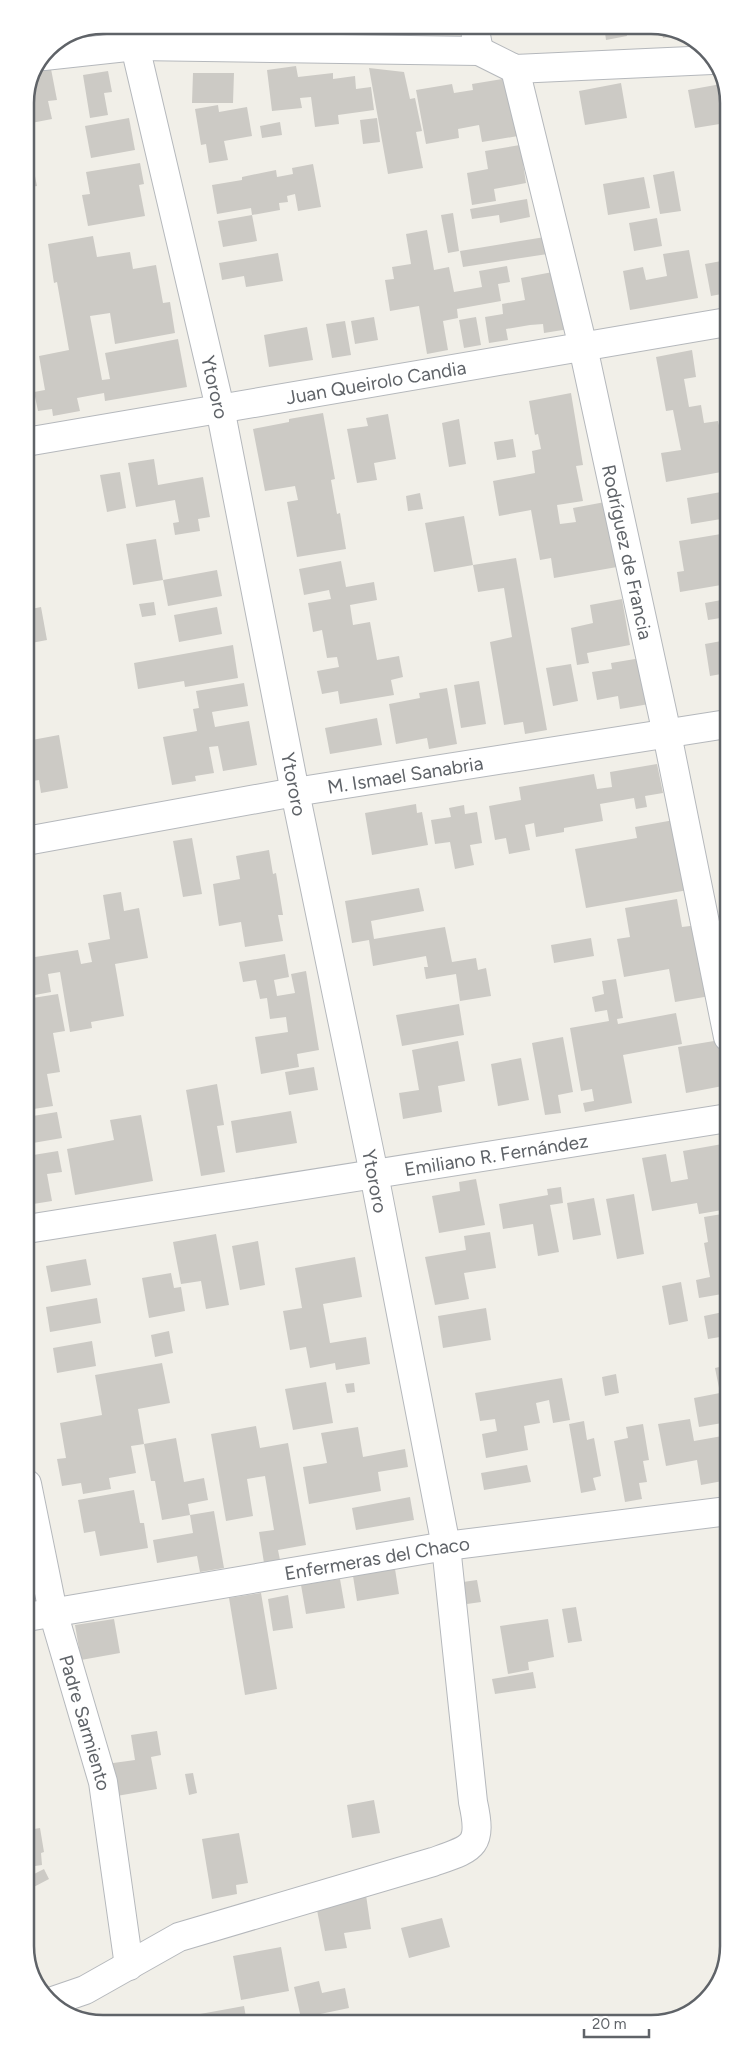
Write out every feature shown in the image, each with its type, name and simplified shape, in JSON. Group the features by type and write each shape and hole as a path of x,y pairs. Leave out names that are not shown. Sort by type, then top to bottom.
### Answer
{"street":[{"path":"55,54 133,35 477,38 515,70 705,60"},
{"name":"Ytororo","path":"58,1999 85,1990 179,1937 465,1851 476,1839 477,1822 473,1802 446,1546 374,1174 295,792 220,408 133,35"},
{"name":"Rodríguez de Francia","path":"515,70 583,347 667,734 720,997"},
{"name":"Juan Queirolo Candia","path":"34,441 720,323"},
{"name":"M. Ismael Sanabria","path":"34,840 295,792 720,725"},
{"name":"Emiliano R. Fernández","path":"34,1229 720,1119"},
{"name":"Enfermeras del Chaco","path":"40,1614 446,1546 720,1512"},
{"name":"Padre Sarmiento","path":"34,1554 40,1614 102,1782 129,1966"}],"building":[{"path":"605,34 627,34 627,36 606,40"},
{"path":"296,66 298,77 333,73 333,79 355,76 356,89 371,87 374,110 338,115 339,124 315,127 311,97 300,98 302,108 272,111 267,70"},
{"path":"369,68 404,72 410,99 415,98 422,131 416,132 423,168 388,174"},
{"path":"51,69 57,100 48,101 52,119 34,122 34,98 36,85 41,71"},
{"path":"108,71 112,92 104,93 108,115 90,118 83,75"},
{"path":"193,73 234,73 233,103 192,103"},
{"path":"514,77 518,136 482,142 479,125 458,129 459,138 426,144 416,90 452,84 454,93 473,90 472,84"},
{"path":"621,83 627,118 585,125 579,91"},
{"path":"718,85 720,93 720,124 695,128 688,90"},
{"path":"218,105 219,112 247,107 252,136 224,141 228,160 209,163 206,144 201,145 195,109"},
{"path":"129,118 135,150 91,158 85,126"},
{"path":"377,118 380,142 363,144 360,120"},
{"path":"280,122 282,135 262,138 260,126"},
{"path":"532,143 535,161 523,163 526,183 494,189 496,201 472,205 467,173 488,169 485,151"},
{"path":"140,163 144,184 139,185 145,216 88,226 82,195 90,194 86,172"},
{"path":"313,164 321,207 298,211 295,194 287,196 288,202 279,203 280,210 252,215 251,208 217,214 212,185 242,180 242,177 276,170 277,177 293,174 292,168"},
{"path":"34,171 37,186 34,186"},
{"path":"674,171 681,211 660,214 653,175"},
{"path":"644,177 650,208 608,215 603,184"},
{"path":"527,199 530,217 500,223 499,215 472,219 470,209"},
{"path":"453,213 459,251 448,253 441,215"},
{"path":"252,215 257,241 223,247 218,221"},
{"path":"657,218 662,246 634,251 629,223"},
{"path":"427,230 434,270 449,267 454,292 482,287 479,271 507,266 510,282 498,284 501,301 457,309 458,318 443,321 448,350 427,354 419,306 390,311 385,280 394,279 392,267 411,264 406,234"},
{"path":"93,236 97,257 130,252 133,269 156,265 163,303 170,302 175,333 115,344 110,313 90,316 102,380 110,379 105,353 178,339 187,387 105,401 104,393 77,398 80,411 53,416 52,409 38,411 34,392 45,390 39,356 69,350 57,282 54,283 48,244"},
{"path":"551,236 554,253 463,267 460,251"},
{"path":"689,250 698,298 630,310 623,271 643,267 646,280 667,276 663,254"},
{"path":"278,253 283,281 246,287 244,276 222,280 219,263"},
{"path":"720,261 720,294 711,296 705,264"},
{"path":"558,271 569,329 544,333 543,324 506,329 508,340 489,343 485,317 503,314 502,304 525,300 521,278"},
{"path":"374,317 378,340 355,344 351,321"},
{"path":"476,317 481,345 464,348 459,320"},
{"path":"345,321 351,355 332,358 326,324"},
{"path":"307,327 313,360 269,367 264,335"},
{"path":"692,350 696,377 684,379 689,407 701,405 704,423 718,421 720,430 720,472 666,482 661,453 681,450 673,410 666,411 656,357"},
{"path":"571,393 583,465 576,466 583,501 557,505 560,524 576,522 573,508 605,502 617,567 554,578 551,558 540,560 531,510 499,516 493,481 535,473 532,451 541,449 538,434 535,435 529,401"},
{"path":"323,413 335,479 331,480 337,514 340,513 346,549 297,557 287,502 298,500 295,486 265,491 253,429 289,422 289,419"},
{"path":"388,414 396,459 374,463 377,480 357,483 347,429 368,426 366,418"},
{"path":"459,419 466,464 449,467 442,423"},
{"path":"513,439 516,457 497,460 494,442"},
{"path":"154,459 158,485 203,477 210,517 198,519 200,531 175,535 173,523 179,522 175,500 136,507 128,463"},
{"path":"120,472 126,508 107,512 100,475"},
{"path":"720,492 720,519 691,524 687,498"},
{"path":"420,493 423,509 408,511 406,496"},
{"path":"464,516 473,565 434,572 425,523"},
{"path":"720,534 720,585 680,592 677,572 684,571 679,541"},
{"path":"156,539 163,580 133,585 126,544"},
{"path":"516,558 547,730 525,734 523,722 504,725 490,642 512,637 504,588 478,592 473,565"},
{"path":"341,561 346,587 374,582 377,600 350,605 353,625 370,622 377,660 399,656 403,677 391,680 394,695 340,704 338,691 322,694 317,671 339,667 337,657 327,658 322,630 313,632 308,603 331,599 329,590 304,595 299,569"},
{"path":"217,570 222,596 168,606 163,580"},
{"path":"622,599 630,645 587,653 589,663 577,665 571,628 593,623 590,605"},
{"path":"720,600 720,618 708,620 705,603"},
{"path":"154,602 156,615 142,617 139,604"},
{"path":"41,607 47,640 34,642 34,608"},
{"path":"217,607 222,634 179,642 174,615"},
{"path":"720,641 720,674 710,676 705,644"},
{"path":"233,645 238,678 185,687 184,681 138,689 134,663"},
{"path":"641,658 649,704 620,709 618,696 597,700 592,672 612,669 611,663"},
{"path":"571,664 578,701 553,706 546,668"},
{"path":"479,681 486,724 461,728 454,685"},
{"path":"244,683 248,706 212,712 215,727 249,721 257,765 223,771 218,746 209,747 214,773 195,776 196,781 172,785 163,737 197,731 193,709 199,708 196,691"},
{"path":"447,688 457,744 429,749 427,738 396,744 389,704 420,698 419,693"},
{"path":"377,718 382,745 330,754 325,728"},
{"path":"59,735 68,788 41,793 39,780 34,781 34,740"},
{"path":"657,764 663,793 645,796 647,807 636,809 634,798 600,804 603,821 564,828 564,832 536,837 534,823 525,825 530,850 509,854 506,838 495,840 489,806 521,800 519,787 594,774 597,789 612,787 610,772"},
{"path":"416,804 417,813 422,812 428,845 372,855 365,813"},
{"path":"464,805 465,814 477,812 482,843 470,845 474,865 455,869 450,842 435,844 431,820 451,817 449,808"},
{"path":"674,820 688,890 586,908 575,849 637,838 635,827"},
{"path":"192,838 202,894 183,897 173,841"},
{"path":"269,850 273,874 276,873 283,915 278,915 283,941 245,947 241,922 219,926 213,884 240,879 236,856"},
{"path":"419,888 424,911 371,921 374,939 445,927 452,962 476,958 478,970 486,968 491,996 460,1001 456,974 426,979 424,967 428,967 426,956 373,966 369,940 352,943 345,901"},
{"path":"121,892 124,911 139,908 148,958 115,964 124,1016 91,1022 92,1028 70,1032 60,972 48,974 51,992 35,995 34,957 78,950 81,964 92,962 88,943 110,939 103,895"},
{"path":"677,899 682,927 698,925 710,996 675,1002 669,969 624,977 617,939 630,937 625,908"},
{"path":"591,938 594,956 554,963 551,945"},
{"path":"285,954 289,977 274,980 277,996 295,993 291,974 306,971 319,1050 297,1054 299,1067 261,1074 255,1037 288,1032 286,1017 270,1019 267,998 260,999 256,980 243,982 239,962"},
{"path":"616,979 623,1018 617,1019 618,1024 676,1013 682,1044 623,1055 632,1103 585,1112 583,1103 594,1101 592,1089 581,1091 570,1028 609,1021 607,1010 595,1012 592,997 604,994 602,981"},
{"path":"58,994 65,1031 53,1033 60,1072 47,1074 53,1106 34,1109 34,998"},
{"path":"459,1004 464,1035 402,1046 396,1015"},
{"path":"563,1037 573,1092 558,1095 561,1113 545,1115 532,1043"},
{"path":"720,1040 720,1087 686,1093 678,1047"},
{"path":"458,1041 465,1081 438,1086 442,1112 403,1119 399,1093 419,1090 412,1050"},
{"path":"521,1058 529,1100 498,1106 491,1064"},
{"path":"314,1067 318,1090 289,1095 285,1072"},
{"path":"217,1084 224,1125 217,1126 225,1172 201,1176 186,1090"},
{"path":"291,1111 297,1143 236,1153 231,1121"},
{"path":"57,1112 62,1138 34,1143 34,1116"},
{"path":"141,1115 153,1181 75,1195 67,1149 114,1140 110,1120"},
{"path":"720,1144 720,1210 699,1214 697,1203 652,1211 642,1158 666,1154 671,1182 688,1179 683,1151"},
{"path":"58,1151 62,1172 47,1174 52,1201 34,1204 34,1155"},
{"path":"476,1179 485,1225 439,1233 432,1196 460,1191 459,1182"},
{"path":"561,1187 563,1203 550,1205 559,1252 538,1256 533,1224 503,1229 499,1204 548,1195 547,1189"},
{"path":"634,1194 644,1254 617,1259 606,1199"},
{"path":"594,1198 601,1235 573,1240 567,1203"},
{"path":"720,1214 720,1294 699,1298 696,1280 710,1277 704,1243 708,1242 704,1217"},
{"path":"490,1232 496,1268 464,1273 469,1299 435,1305 425,1257 466,1250 464,1236"},
{"path":"216,1234 229,1305 206,1309 201,1281 181,1284 173,1242"},
{"path":"258,1241 265,1285 240,1290 232,1246"},
{"path":"355,1257 362,1297 323,1304 330,1343 366,1337 370,1364 336,1370 335,1363 310,1368 306,1347 290,1350 283,1311 302,1308 295,1268"},
{"path":"86,1259 91,1285 51,1292 46,1266"},
{"path":"171,1273 174,1288 181,1287 185,1311 149,1318 142,1278"},
{"path":"681,1282 688,1321 669,1325 662,1286"},
{"path":"97,1298 101,1323 50,1332 46,1307"},
{"path":"486,1308 491,1340 443,1348 438,1316"},
{"path":"720,1313 720,1337 708,1339 704,1316"},
{"path":"169,1331 173,1353 155,1357 151,1335"},
{"path":"92,1341 96,1366 57,1373 53,1348"},
{"path":"162,1363 170,1403 138,1409 144,1444 131,1446 136,1473 109,1478 111,1489 83,1494 81,1483 62,1486 57,1459 66,1458 60,1423 102,1415 95,1375"},
{"path":"720,1367 720,1393 715,1368"},
{"path":"616,1374 619,1393 605,1396 602,1377"},
{"path":"562,1378 570,1420 553,1423 549,1400 536,1403 540,1423 524,1426 528,1450 486,1458 482,1434 497,1431 495,1419 480,1421 475,1393"},
{"path":"326,1382 333,1423 293,1430 285,1389"},
{"path":"354,1383 355,1392 347,1393 345,1384"},
{"path":"720,1393 720,1423 699,1427 694,1398"},
{"path":"690,1419 694,1441 720,1436 720,1481 701,1485 697,1460 666,1466 658,1424"},
{"path":"584,1421 587,1440 594,1438 601,1476 593,1478 596,1490 581,1493 569,1424"},
{"path":"643,1424 649,1460 643,1461 647,1482 639,1483 642,1499 625,1502 614,1441 628,1438 626,1427"},
{"path":"256,1426 260,1448 288,1443 306,1545 278,1550 280,1560 264,1563 259,1532 274,1530 265,1476 247,1479 253,1516 226,1521 211,1434"},
{"path":"358,1427 363,1457 405,1449 408,1467 378,1472 381,1491 309,1504 303,1467 327,1463 321,1433"},
{"path":"176,1438 184,1482 204,1478 208,1500 188,1504 190,1515 162,1520 155,1481 151,1481 144,1444"},
{"path":"527,1465 531,1482 484,1490 481,1473"},
{"path":"134,1490 140,1523 144,1523 148,1548 100,1556 95,1531 84,1533 78,1500"},
{"path":"410,1497 414,1520 356,1530 352,1508"},
{"path":"214,1511 224,1568 200,1572 197,1556 157,1563 153,1540 193,1533 190,1515"},
{"path":"395,1569 399,1594 357,1601 353,1576"},
{"path":"340,1579 345,1608 306,1614 301,1585"},
{"path":"477,1580 481,1602 467,1604 463,1582"},
{"path":"261,1593 277,1689 245,1695 229,1598"},
{"path":"288,1595 293,1628 273,1631 268,1599"},
{"path":"576,1607 582,1641 568,1643 562,1609"},
{"path":"114,1619 120,1653 81,1660 75,1625"},
{"path":"548,1619 554,1657 528,1662 529,1670 508,1674 500,1626"},
{"path":"533,1672 536,1688 495,1694 492,1679"},
{"path":"157,1731 161,1755 151,1757 157,1789 111,1797 106,1764 135,1760 131,1735"},
{"path":"193,1773 197,1793 189,1795 185,1774"},
{"path":"374,1800 380,1833 352,1838 347,1805"},
{"path":"40,1828 44,1852 41,1853 42,1865 34,1866 34,1829"},
{"path":"239,1833 248,1883 236,1885 237,1894 212,1899 202,1839"},
{"path":"44,1869 49,1879 34,1887 34,1874"},
{"path":"366,1895 371,1929 344,1933 347,1948 325,1951 317,1910"},
{"path":"442,1918 450,1947 409,1958 401,1928"},
{"path":"281,1947 289,1991 241,2000 233,1956"},
{"path":"319,1981 322,1993 345,1988 349,2008 315,2015 300,2015 294,1987"},
{"path":"244,2006 246,2015 200,2015"}]}
